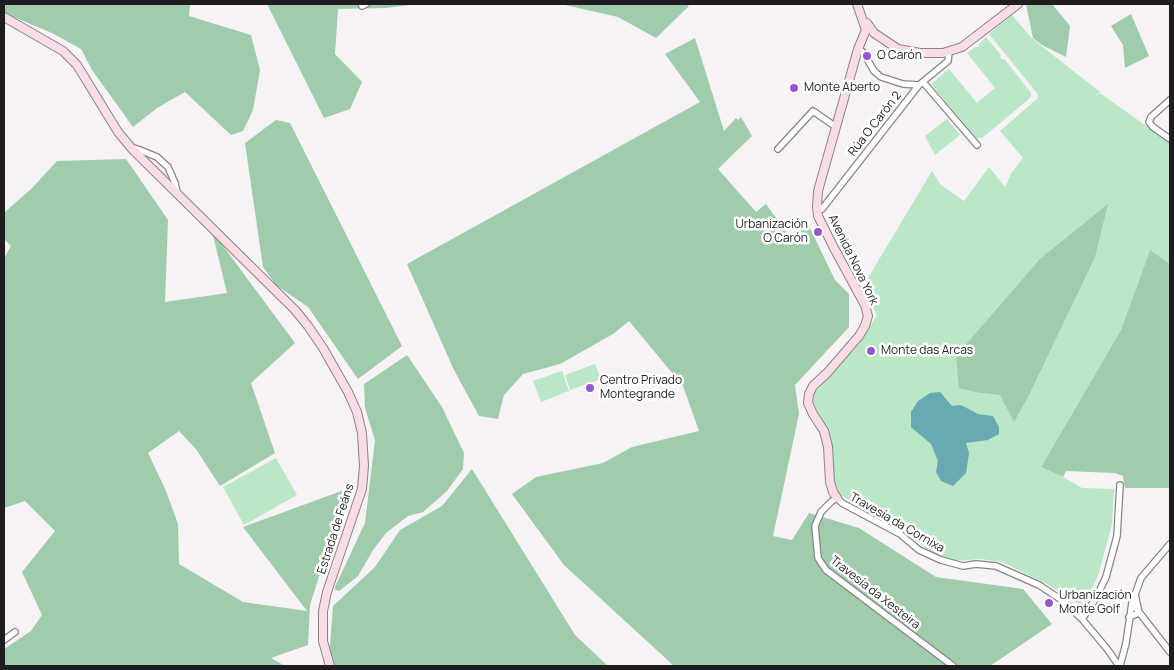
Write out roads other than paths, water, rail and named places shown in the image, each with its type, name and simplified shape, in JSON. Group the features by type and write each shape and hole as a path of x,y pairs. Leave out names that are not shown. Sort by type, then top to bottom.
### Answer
{"street":[{"path":"857,4 868,27 898,49 909,52 944,53 962,47 1018,4"},
{"name":"Avenida Nova York","path":"858,49 861,12"},
{"name":"Estrada de Feáns","path":"4,17 63,51 77,64 118,132 295,310 323,348 348,392 357,412 365,450 362,489 322,611 323,640 330,666"},
{"path":"859,34 868,27"},
{"name":"Avenida Nova York","path":"838,498 833,492 830,482 828,447 824,431 808,403 809,394 813,386 860,336 868,316 865,305 831,242 817,210 818,191 858,49 868,27"},
{"path":"878,36 873,36 858,49 863,52 874,71 881,77 903,84 921,83 977,146"},
{"name":"Rúa O Carón 2","path":"817,210 822,209 921,83 948,61 949,52"},
{"path":"1170,100 1151,116 1150,122 1153,127 1170,139"},
{"path":"778,149 812,111 836,127"},
{"name":"Estrada de Feáns","path":"131,147 157,157 168,167 178,194"},
{"path":"1082,619 1092,606 1106,577 1117,536 1120,485"},
{"name":"Travesía da Cornixa","path":"838,498 842,503 900,534 919,550 941,560 963,566 976,564 996,566 1039,585 1063,601 1082,619 1119,666"},
{"name":"Travesía da Xesteira","path":"838,498 821,512 815,526 818,558 826,570 952,666"},
{"path":"1119,666 1126,644 1132,603 1141,578 1170,544"},
{"path":"1163,553 1168,552 1170,554"},
{"path":"1135,594 1139,613"},
{"path":"1132,603 1170,652"},
{"path":"1130,617 1139,613"},
{"path":"4,640 15,632"}],"water":[{"path":"940,392 952,406 961,405 978,414 993,416 999,427 999,434 988,440 966,443 969,453 966,473 953,486 941,481 936,472 938,461 931,444 911,427 911,412 918,401 930,393"}],"place":[{"name":"O Carón","path":"867,56"},
{"name":"Monte Aberto","path":"794,88"},
{"name":"Urbanización O Carón","path":"818,232"},
{"name":"Monte das Arcas","path":"871,351"},
{"name":"Centro Privado Montegrande","path":"590,388"},
{"name":"Urbanización Monte Golf","path":"1049,603"}]}
